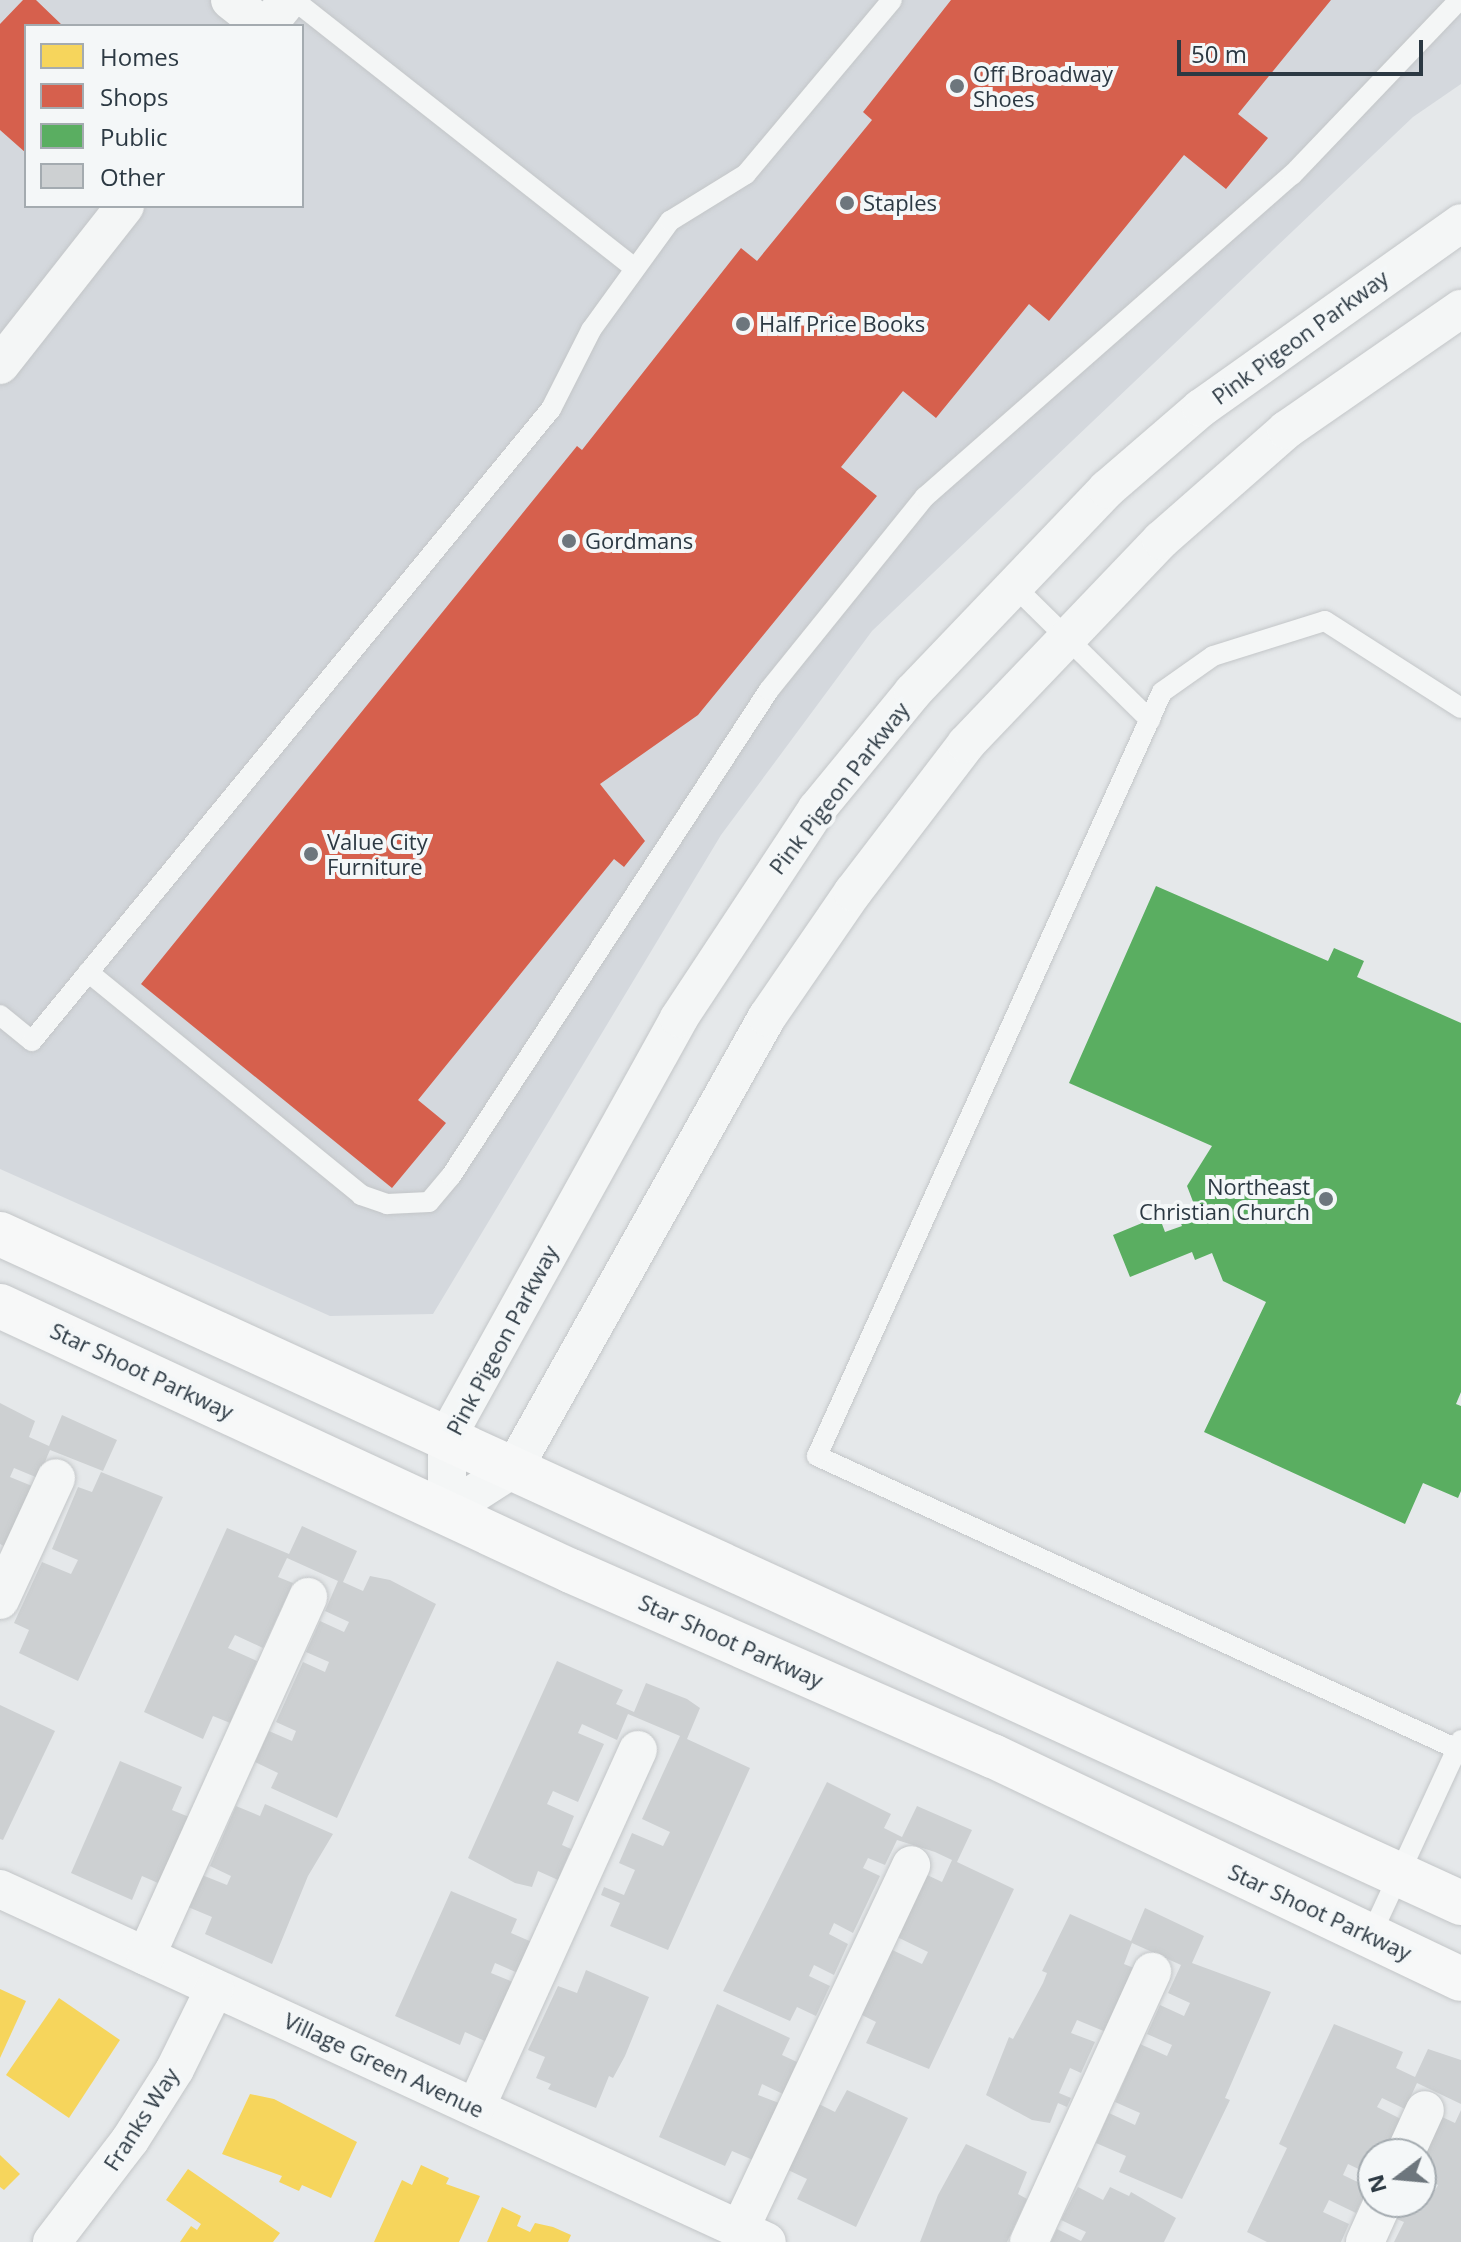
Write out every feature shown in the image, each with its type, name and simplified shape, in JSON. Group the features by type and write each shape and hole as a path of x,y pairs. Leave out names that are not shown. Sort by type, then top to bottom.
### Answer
{"street":[{"path":"230,0 262,24"},
{"path":"267,24 291,0"},
{"path":"0,365 123,208"},
{"name":"Pink Pigeon Parkway","path":"447,1511 447,1437 679,1018 757,895 817,809 1012,584 1107,489 1201,408 1461,223"},
{"path":"447,1511 514,1468 767,1017 910,813 966,744 1064,638 1161,540 1286,430 1461,309"},
{"path":"0,1234 1461,1903"},
{"name":"Star Shoot Parkway","path":"0,1306 993,1756 1461,1979"},
{"path":"0,1600 56,1478"},
{"path":"146,1956 308,1597"},
{"path":"476,2107 638,1750"},
{"path":"753,2236 911,1865"},
{"name":"Village Green Avenue","path":"0,1889 753,2236"},
{"path":"1029,2242 1152,1972"},
{"name":"Franks Way","path":"52,2242 138,2128 175,2069 215,1988"},
{"path":"1412,2138 1425,2110"},
{"path":"1365,2242 1376,2218"}],"lane":[{"path":"291,0 632,266"},
{"path":"0,1015 32,1041 551,409 591,330 632,266 670,221 746,174 892,0"},
{"path":"88,972 361,1195 387,1204 429,1202 451,1176 769,690 925,497 1292,175 1459,0"},
{"path":"1012,584 1150,720"},
{"path":"1370,1937 1459,1744 817,1456 1162,692 1213,656 1325,621 1461,708"}],"shaded area":[{"path":"0,0 1461,0 1461,84 1413,117 872,631 721,835 433,1314 330,1316 0,1169"}],"building: Homes":[{"path":"0,1989 26,2001 0,2058"},
{"path":"59,1998 120,2040 69,2118 6,2075"},
{"path":"250,2094 274,2099 357,2142 331,2198 302,2185 299,2191 279,2182 282,2176 222,2154"},
{"path":"0,2155 20,2174 4,2190 0,2187"},
{"path":"421,2165 449,2178 446,2184 480,2196 459,2242 374,2242 402,2180 412,2185"},
{"path":"188,2169 280,2233 273,2242 180,2242 191,2226 197,2230 201,2224 166,2200"},
{"path":"502,2207 521,2216 517,2226 530,2232 535,2223 553,2227 571,2235 568,2242 487,2242"}],"building: Shops":[{"path":"23,0 36,0 61,24 24,24 24,151 0,130 0,24"},
{"path":"951,0 1331,0 1238,114 1268,138 1226,189 1184,155 1049,321 1029,304 936,418 903,391 841,467 877,496 698,715 600,784 645,841 624,867 614,859 418,1100 446,1123 392,1188 141,984 577,446 582,450 741,248 757,261 872,120 863,112"}],"building: Public":[{"name":"Northeast Christian Church","path":"1156,886 1328,961 1334,948 1364,961 1357,977 1461,1023 1461,1392 1456,1404 1461,1406 1461,1491 1458,1498 1423,1483 1405,1524 1204,1432 1266,1302 1223,1281 1212,1253 1195,1260 1192,1252 1130,1277 1113,1235 1159,1216 1165,1232 1182,1226 1179,1219 1197,1212 1187,1186 1212,1146 1069,1083"}],"building: Other":[{"path":"0,1403 35,1421 29,1437 49,1446 62,1415 117,1440 103,1471 50,1450 38,1478 14,1468 10,1477 32,1486 6,1547 0,1544"},
{"path":"101,1472 163,1497 78,1681 19,1653 29,1630 14,1623 42,1562 71,1574 78,1560 52,1549 78,1487 92,1492"},
{"path":"302,1526 357,1551 343,1582 363,1591 370,1576 390,1580 436,1604 337,1818 271,1788 278,1773 255,1762 269,1731 292,1741 296,1731 276,1722 303,1662 325,1672 329,1662 306,1652 320,1621 344,1632 349,1622 325,1611 338,1581 287,1558 278,1577 293,1583 263,1648 235,1635 228,1648 257,1661 230,1723 213,1716 203,1739 144,1712 227,1528 289,1554"},
{"path":"557,1661 623,1690 616,1704 634,1712 646,1683 687,1699 700,1708 687,1739 750,1768 668,1950 610,1926 620,1903 601,1895 604,1887 624,1895 635,1870 619,1863 632,1833 663,1846 670,1832 642,1819 680,1736 628,1714 617,1740 582,1724 578,1733 604,1744 578,1802 553,1791 547,1804 574,1816 562,1845 571,1849 558,1880 538,1871 532,1887 515,1883 468,1858"},
{"path":"0,1705 55,1731 3,1840 0,1839"},
{"path":"120,1761 182,1787 172,1810 189,1817 158,1883 142,1876 132,1900 71,1873"},
{"path":"827,1782 891,1814 884,1828 902,1837 917,1806 972,1830 957,1862 1014,1889 929,2069 866,2043 876,2022 858,2013 888,1948 922,1964 928,1952 895,1936 925,1874 942,1882 952,1860 935,1852 897,1840 885,1865 868,1858 863,1868 880,1876 853,1933 834,1923 829,1934 848,1944 834,1975 814,1965 809,1976 830,1986 816,2016 797,2007 790,2021 723,1991"},
{"path":"265,1804 333,1834 308,1876 272,1964 205,1934 212,1917 188,1907 202,1875 227,1885 231,1876 210,1866 236,1806 260,1816"},
{"path":"451,1891 517,1919 511,1933 532,1942 518,1973 495,1963 491,1973 513,1982 487,2042 465,2032 460,2045 395,2016"},
{"path":"1145,1908 1204,1936 1192,1963 1271,1992 1225,2098 1230,2100 1182,2199 1119,2172 1126,2156 1096,2143 1109,2113 1135,2125 1140,2113 1115,2102 1140,2044 1167,2056 1172,2045 1147,2034 1160,2005 1184,2016 1190,2003 1168,1993 1181,1965 1132,1943 1124,1964 1134,1968 1106,2032 1077,2020 1071,2033 1095,2042 1081,2073 1070,2068 1059,2093 1071,2098 1067,2107 1058,2103 1050,2123 1032,2120 986,2095 1009,2037 1013,2039 1043,1983 1047,1973 1042,1971 1070,1914 1131,1941"},
{"path":"586,1970 649,1997 625,2056 613,2078 609,2076 596,2108 548,2089 551,2084 536,2078 545,2057 528,2050 558,1986 577,1993"},
{"path":"717,2004 790,2038 782,2055 797,2062 783,2094 762,2084 758,2095 779,2103 753,2160 732,2151 725,2166 659,2137"},
{"path":"1334,2024 1403,2052 1396,2068 1415,2077 1428,2049 1461,2060 1461,2104 1417,2083 1405,2109 1382,2098 1377,2107 1403,2120 1395,2138 1357,2138 1357,2168 1348,2164 1343,2175 1357,2182 1357,2211 1329,2200 1323,2212 1349,2224 1341,2242 1267,2242 1247,2232 1287,2148 1279,2144"},
{"path":"847,2090 908,2118 856,2227 797,2199 807,2179 786,2169 819,2104 835,2112"},
{"path":"1461,2110 1461,2242 1394,2242 1404,2222 1394,2218 1437,2218 1437,2138 1430,2138 1440,2116 1455,2123"},
{"path":"966,2144 1027,2172 1018,2194 1027,2199 1007,2242 920,2242 938,2195"},
{"path":"1078,2187 1103,2200 1110,2187 1129,2196 1131,2192 1176,2218 1164,2242 1051,2242 1057,2229 1081,2241 1086,2232 1061,2220"}],"place":[{"name":"Off Broadway Shoes","path":"957,86"},
{"name":"Staples","path":"847,203"},
{"name":"Half Price Books","path":"743,324"},
{"name":"Gordmans","path":"569,541"},
{"name":"Value City Furniture","path":"311,854"},
{"name":"Northeast Christian Church","path":"1326,1199"}]}
